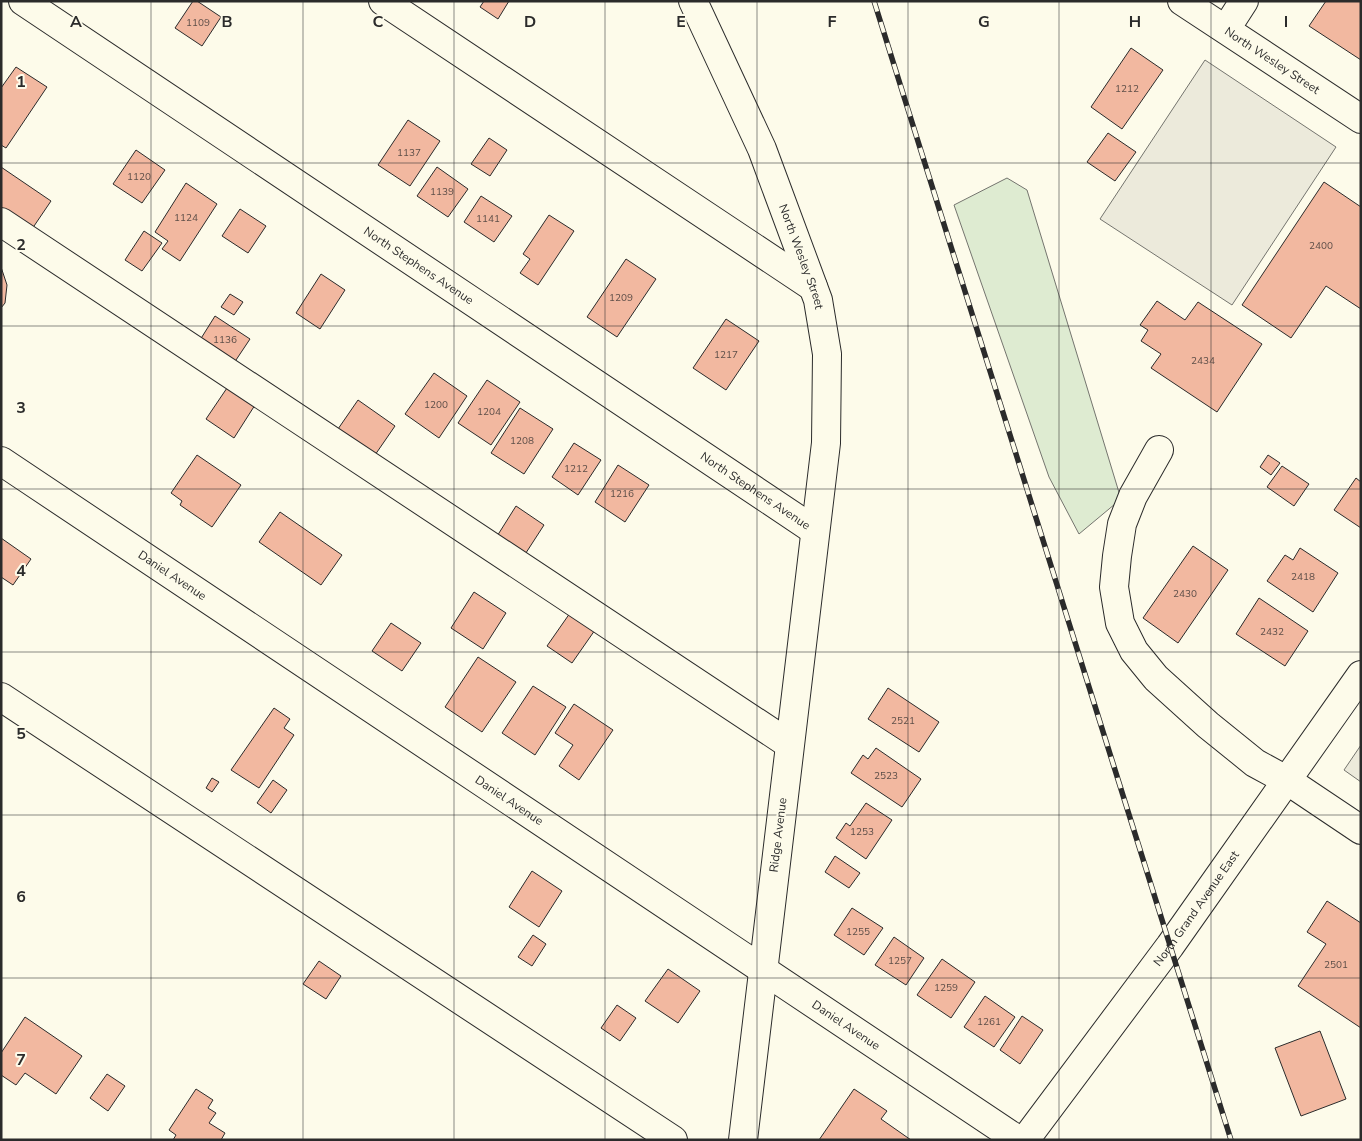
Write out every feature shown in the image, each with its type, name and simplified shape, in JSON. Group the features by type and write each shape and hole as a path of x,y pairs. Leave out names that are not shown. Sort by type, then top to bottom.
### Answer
{"street":[{"name":"North Stephens Avenue","path":"22,1 814,530"},
{"path":"383,1 813,287"},
{"name":"North Wesley Street","path":"693,1 762,149 818,300 827,354 826,443 814,530"},
{"name":"North Wesley Street","path":"1182,1 1361,119"},
{"path":"1226,29 1244,1"},
{"path":"1,222 788,744"},
{"path":"1159,450 1133,496 1122,524 1114,587 1120,623 1134,651 1156,678 1208,725 1255,763 1288,781 1361,830"},
{"name":"Daniel Avenue","path":"1,461 1018,1140"},
{"name":"Ridge Avenue","path":"743,1140 814,530"},
{"name":"North Grand Avenue East","path":"1025,1140 1170,946 1361,675"},
{"path":"1,697 673,1140"}],"green space":[{"path":"1007,178 1027,190 1121,499 1079,534 1049,477 954,205"}],"shaded area":[{"path":"1205,60 1336,147 1232,305 1100,219"},
{"path":"1361,745 1361,782 1344,770"}],"building":[{"path":"193,1 197,1 221,17 202,46 175,28"},
{"path":"484,1 509,1 498,19 480,7"},
{"path":"1326,1 1361,1 1361,60 1309,26"},
{"path":"1131,48 1163,70 1122,129 1091,107"},
{"path":"16,67 47,87 6,148 1,145 1,88"},
{"path":"408,120 440,141 410,186 378,165"},
{"path":"1108,133 1136,152 1115,181 1087,162"},
{"path":"489,138 507,150 490,176 471,164"},
{"path":"136,150 165,170 142,203 113,184"},
{"path":"1,167 51,201 32,229 1,208"},
{"path":"437,167 468,189 448,217 417,196"},
{"path":"1324,182 1361,207 1361,309 1326,286 1291,338 1242,305"},
{"path":"186,183 217,204 180,261 162,249 168,241 155,232"},
{"path":"481,196 512,216 494,242 464,222"},
{"path":"240,209 266,226 248,253 222,236"},
{"path":"549,215 574,231 538,285 520,273 530,259 523,254"},
{"path":"144,231 162,243 142,271 125,260"},
{"path":"626,259 656,279 617,337 587,317"},
{"path":"1,267 7,285 5,303 1,308"},
{"path":"321,274 345,290 320,329 296,313"},
{"path":"230,294 243,302 234,315 221,307"},
{"path":"1157,301 1185,320 1198,302 1262,344 1217,412 1151,368 1161,354 1141,341 1148,330 1140,325"},
{"path":"215,316 250,339 234,363 200,340"},
{"path":"726,319 759,341 726,390 693,368"},
{"path":"434,373 467,396 439,438 405,414"},
{"path":"487,380 520,402 491,445 458,423"},
{"path":"227,388 255,405 234,438 206,419"},
{"path":"358,400 395,426 375,455 338,429"},
{"path":"520,408 553,429 524,474 491,453"},
{"path":"574,443 601,460 578,495 552,477"},
{"path":"197,455 241,485 212,527 180,505 182,501 171,493"},
{"path":"1268,455 1280,463 1271,475 1260,467"},
{"path":"618,465 649,485 625,522 595,502"},
{"path":"1282,466 1309,484 1294,506 1267,487"},
{"path":"1356,478 1361,482 1361,528 1334,510"},
{"path":"516,506 544,525 522,559 494,541"},
{"path":"280,512 342,555 321,585 259,542"},
{"path":"1,538 31,559 13,585 1,577"},
{"path":"1193,546 1228,570 1178,643 1143,618"},
{"path":"1300,548 1338,573 1313,612 1267,581 1285,555 1293,560"},
{"path":"474,592 506,613 483,649 451,628"},
{"path":"1259,598 1308,631 1285,666 1236,634"},
{"path":"570,613 595,630 572,663 547,646"},
{"path":"391,623 421,643 402,671 372,651"},
{"path":"478,657 516,682 482,732 445,707"},
{"path":"533,686 566,707 535,755 502,733"},
{"path":"888,688 939,722 919,752 868,719"},
{"path":"574,704 613,730 579,780 559,766 573,745 555,733"},
{"path":"274,708 290,719 284,728 294,735 259,788 231,770"},
{"path":"876,748 921,779 902,807 851,773 863,755 868,759"},
{"path":"212,778 219,782 212,792 206,788"},
{"path":"273,780 287,790 271,813 257,803"},
{"path":"866,803 892,820 866,859 836,838 846,823 850,826"},
{"path":"835,856 860,873 849,888 825,872"},
{"path":"532,871 562,891 539,927 509,907"},
{"path":"1327,901 1361,923 1361,1028 1298,986 1326,944 1307,932"},
{"path":"852,908 883,928 864,955 834,935"},
{"path":"533,935 546,944 532,966 518,957"},
{"path":"894,937 924,958 906,985 875,965"},
{"path":"942,959 975,982 951,1018 917,995"},
{"path":"319,961 341,976 326,999 303,984"},
{"path":"668,969 700,991 678,1023 645,1001"},
{"path":"985,996 1015,1017 994,1047 964,1027"},
{"path":"617,1005 636,1018 620,1041 601,1028"},
{"path":"1022,1016 1043,1030 1020,1064 1000,1050"},
{"path":"25,1017 82,1056 56,1094 25,1073 16,1085 1,1075 1,1053"},
{"path":"1320,1031 1346,1099 1301,1116 1275,1048"},
{"path":"107,1074 125,1086 108,1111 90,1098"},
{"path":"196,1089 213,1100 208,1108 216,1113 209,1123 225,1133 221,1140 173,1140 176,1135 169,1130"},
{"path":"854,1089 887,1111 881,1119 911,1140 819,1140"}],"railway":[{"path":"874,1 1231,1140"}]}
